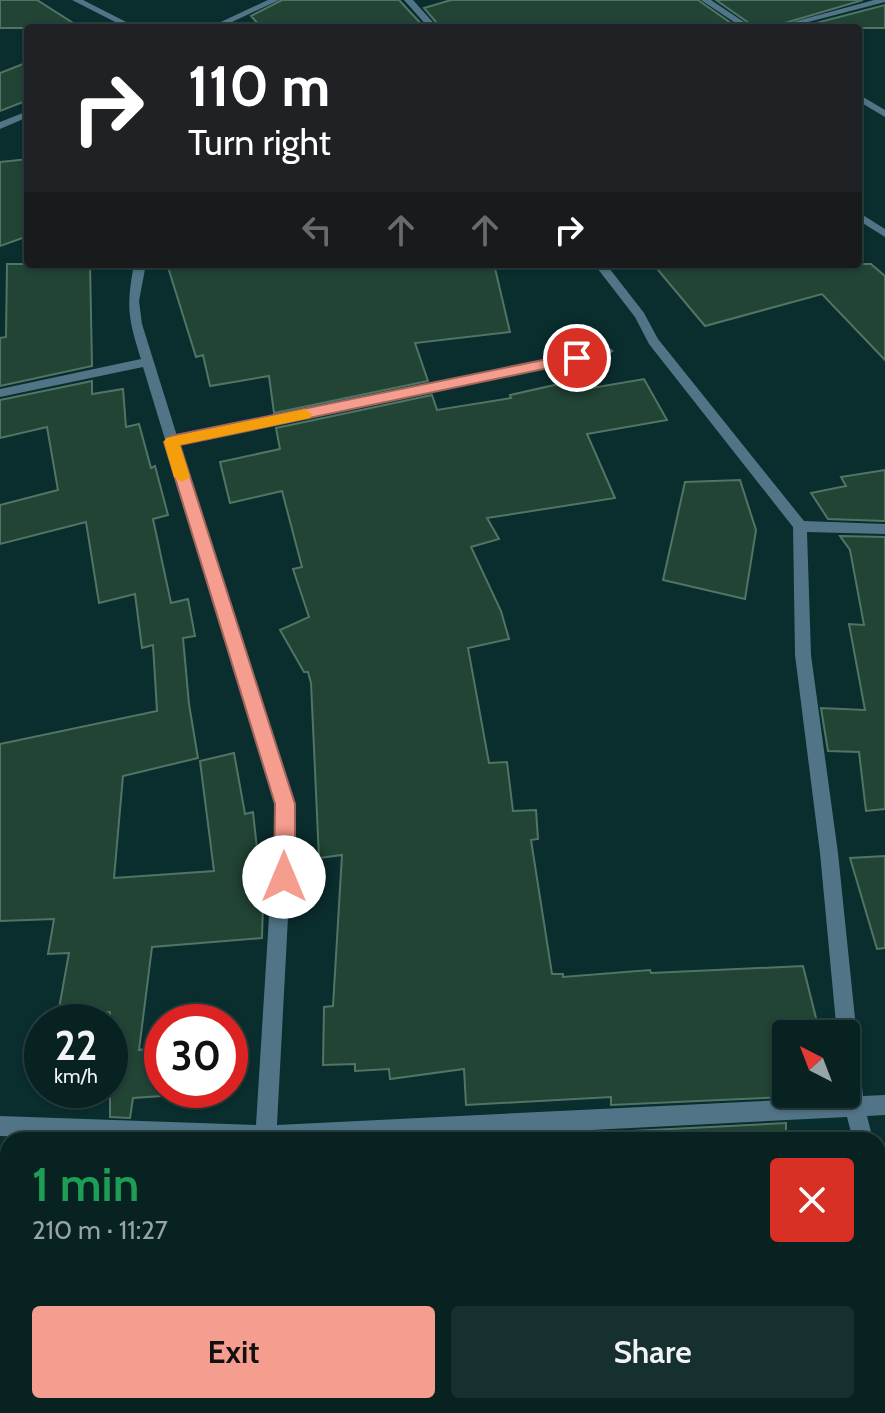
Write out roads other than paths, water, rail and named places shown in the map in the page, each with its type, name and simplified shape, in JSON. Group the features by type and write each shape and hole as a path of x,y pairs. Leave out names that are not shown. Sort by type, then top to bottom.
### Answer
{"street":[{"path":"76,0 126,24"},
{"path":"221,24 275,0"},
{"path":"408,0 430,24"},
{"path":"705,0 743,24"},
{"path":"791,24 884,0"},
{"path":"862,100 885,114"},
{"path":"0,126 24,116"},
{"path":"862,218 885,234"},
{"path":"139,268 133,301 136,324 285,804 284,877 271,1028 266,1132"},
{"path":"603,268 640,316 653,341 800,526 803,655 829,853 846,1020"},
{"path":"171,442 608,351"},
{"path":"0,393 148,362"},
{"path":"800,526 885,529"},
{"path":"860,1105 885,1105"},
{"path":"373,1132 801,1108"},
{"path":"855,1108 861,1132"},
{"path":"0,1126 133,1132"}]}
